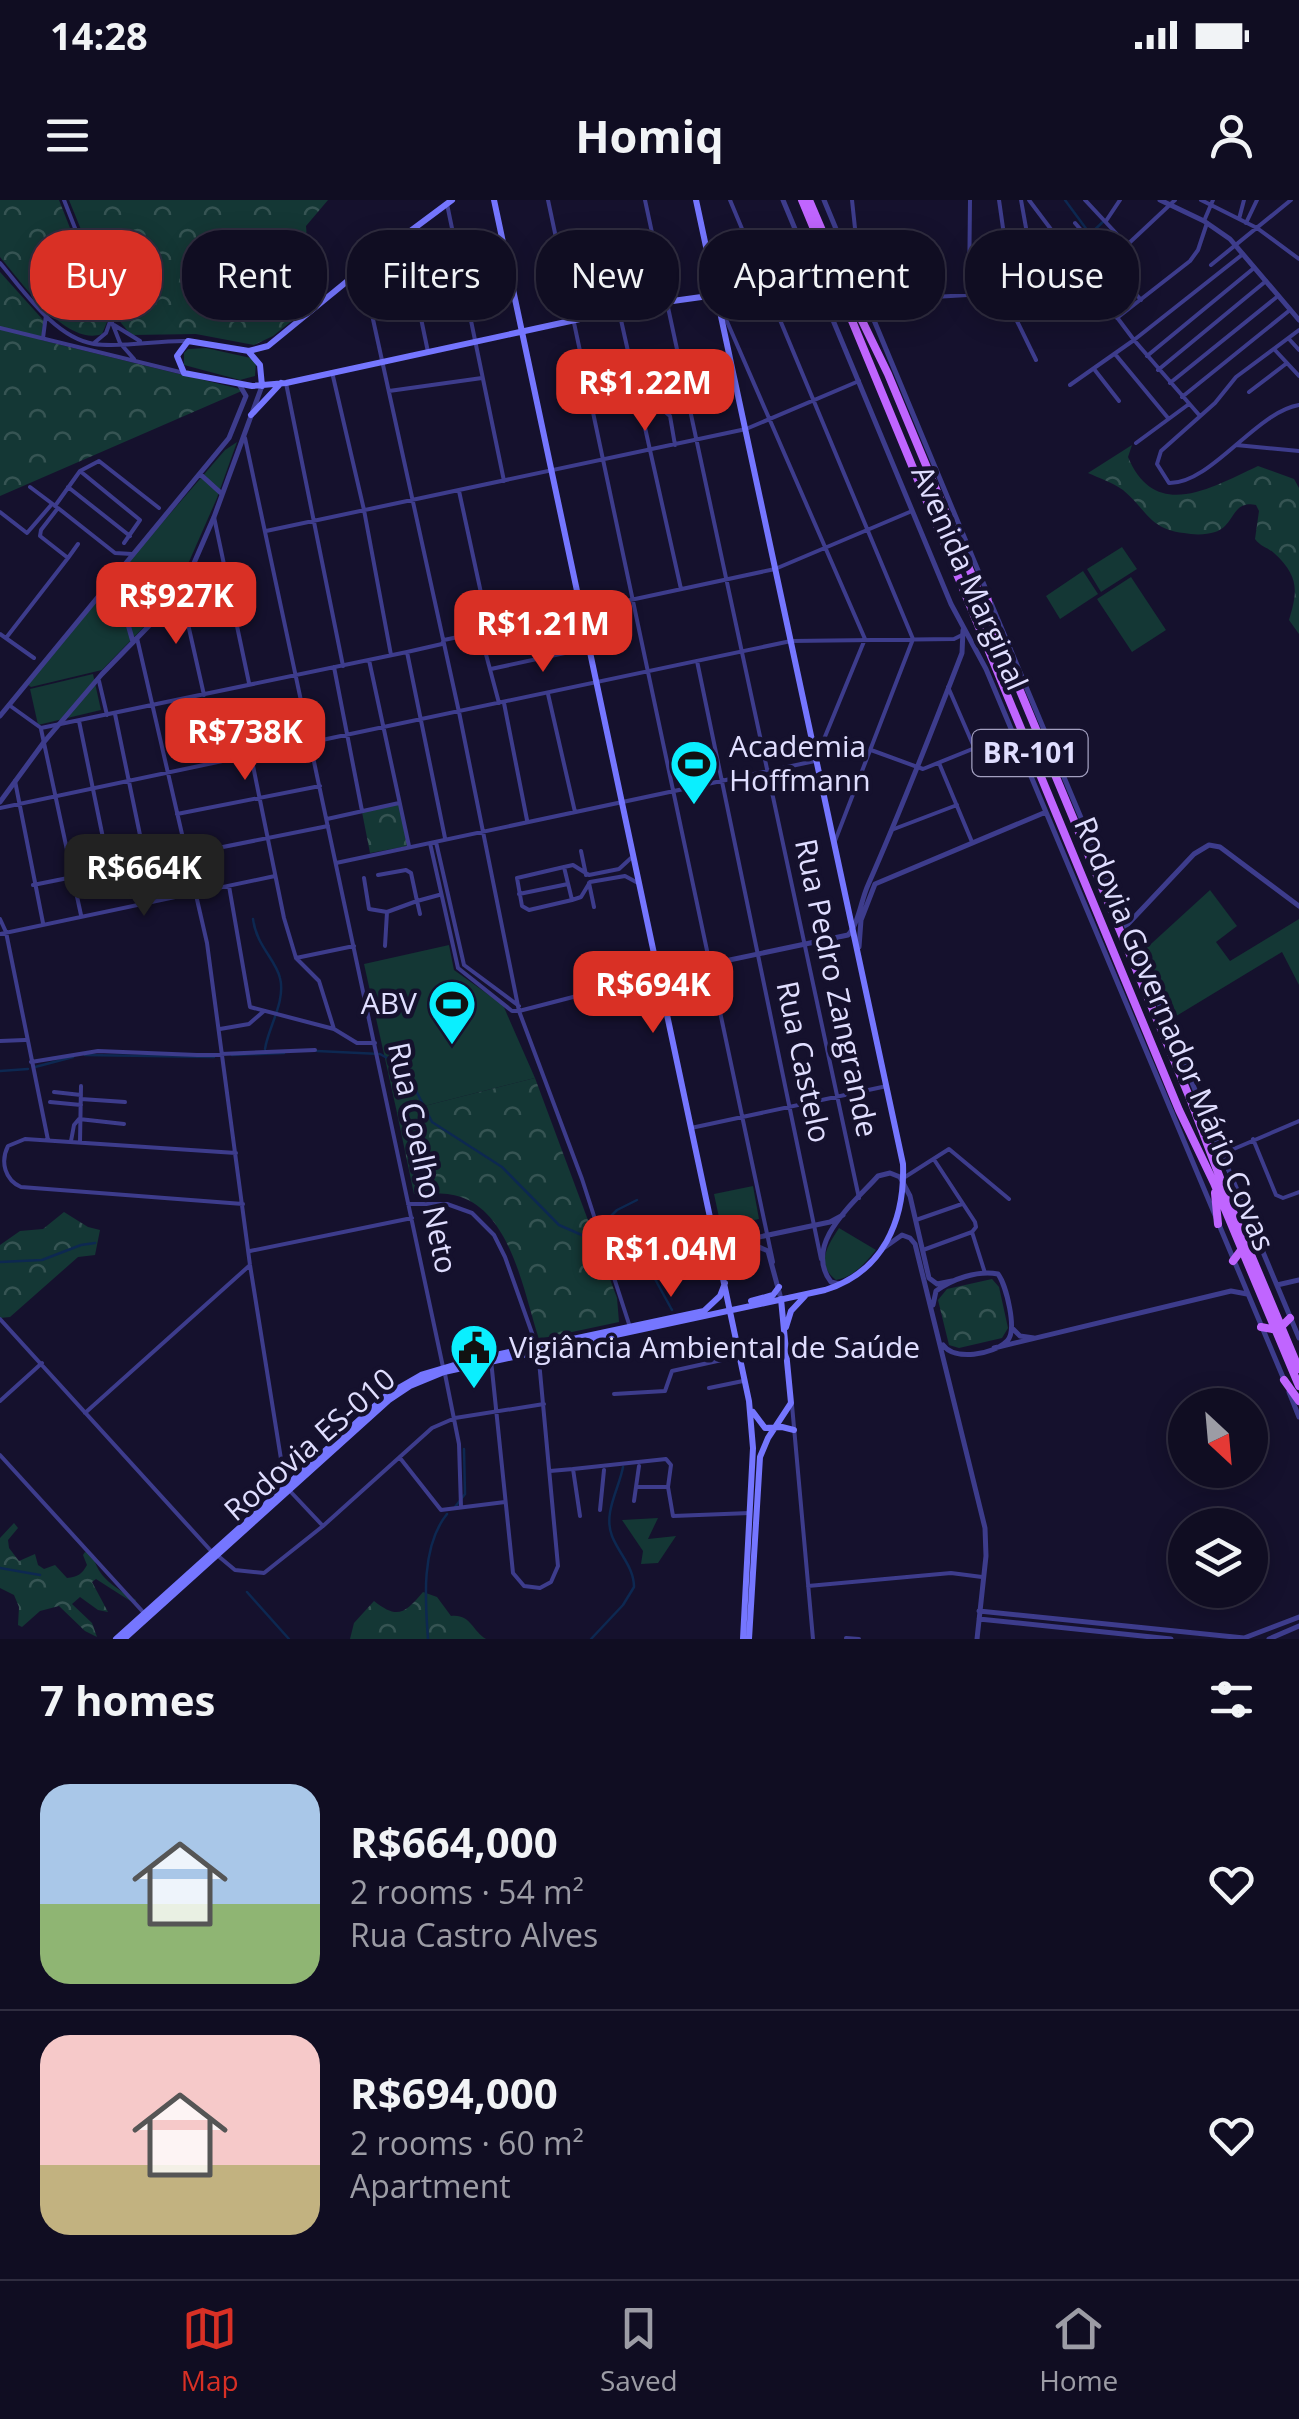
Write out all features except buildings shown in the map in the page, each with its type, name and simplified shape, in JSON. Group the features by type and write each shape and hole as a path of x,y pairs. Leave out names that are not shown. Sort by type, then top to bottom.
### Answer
{"main road":[{"path":"494,200 750,1401 760,1425 794,1430"},
{"path":"696,200 702,230"},
{"name":"Rodovia Governador Mário Covas","path":"806,200 818,230"},
{"path":"414,230 450,202"},
{"path":"347,282 274,343 257,350 188,340 177,356 184,374 239,384 284,383 573,320"},
{"path":"720,320 851,932 859,947 903,1179"},
{"name":"Rodovia Governador Mário Covas","path":"855,320 1179,1110 1245,1247"},
{"name":"Rodovia Governador Mário Covas","path":"861,320 888,374 1170,1048 1299,1386"},
{"path":"247,351 260,365 262,386"},
{"path":"251,415 284,383"},
{"path":"986,591 991,622"},
{"path":"844,898 852,908 860,906"},
{"name":"Rodovia ES-010","path":"444,1369 842,1285 884,1248 900,1210 903,1179"},
{"path":"1214,1183 1218,1224"},
{"path":"1233,1260 1245,1247 1261,1246"},
{"name":"Rodovia ES-010","path":"124,1639 388,1394 421,1375 704,1310 720,1296 725,1282"},
{"path":"742,1306 773,1295 778,1287"},
{"path":"784,1333 791,1311 811,1293"},
{"path":"746,1639 759,1463 774,1429 792,1403 781,1299"},
{"path":"1262,1326 1278,1329 1290,1318"},
{"name":"Rodovia Governador Mário Covas","path":"1278,1329 1299,1369"},
{"path":"1284,1380 1299,1401"},
{"path":"746,1639 753,1448 750,1401"},
{"name":"Rodovia ES-010","path":"116,1639 215,1553"}],"street":[{"path":"64,200 120,343 137,361"},
{"path":"548,200 554,230"},
{"name":"Rua Pedro Zangrande","path":"645,200 652,230"},
{"path":"730,200 743,230"},
{"name":"Avenida Marginal","path":"783,200 795,230"},
{"name":"Avenida Marginal","path":"824,200 836,230"},
{"path":"852,200 856,230"},
{"path":"970,200 970,230"},
{"path":"1000,200 1003,230"},
{"path":"1022,200 1027,230"},
{"path":"1030,200 1051,230"},
{"path":"1085,200 1114,230"},
{"path":"1106,221 1120,200"},
{"path":"1160,200 1173,203 1236,245 1299,320"},
{"path":"1201,200 1212,202 1257,228 1299,260"},
{"path":"1239,219 1244,200"},
{"path":"1246,223 1257,200"},
{"path":"1211,265 1291,200"},
{"path":"450,202 474,342 504,481"},
{"path":"1140,300 1195,256 1212,202"},
{"path":"1139,233 1173,203"},
{"path":"1075,224 1080,230"},
{"path":"1070,385 1243,254"},
{"path":"0,264 30,297"},
{"path":"1147,356 1254,268"},
{"path":"1158,370 1266,281"},
{"path":"1170,383 1278,296"},
{"path":"1182,397 1290,310"},
{"path":"43,338 45,320"},
{"path":"52,320 69,334 92,344 188,340"},
{"path":"373,320 519,1009 588,1196 630,1327"},
{"path":"421,320 428,352"},
{"path":"573,320 781,1299"},
{"path":"621,320 681,590"},
{"name":"Rua Pedro Zangrande","path":"671,320 858,1198"},
{"path":"336,864 815,761 865,639 728,320"},
{"path":"782,320 914,638 834,846"},
{"name":"Avenida Marginal","path":"833,320 963,630 986,669 1299,1417"},
{"path":"1017,320 1036,360"},
{"path":"1119,320 1200,416"},
{"path":"111,321 128,336 144,342"},
{"path":"92,344 106,334 111,321"},
{"name":"Avenida Marginal","path":"875,322 1299,1338"},
{"path":"0,328 184,374"},
{"path":"1299,330 1236,377 1158,454 1157,464 1169,482 1182,482 1275,414 1299,405"},
{"path":"724,335 734,331"},
{"path":"1288,339 1299,350"},
{"path":"1274,349 1299,376"},
{"path":"1115,354 1168,418"},
{"path":"1249,392 1287,363"},
{"path":"1094,369 1120,401"},
{"path":"332,372 364,510 391,655"},
{"path":"655,376 663,410 670,416 675,445"},
{"path":"389,391 482,378"},
{"path":"266,531 746,428 859,381"},
{"path":"284,383 343,666"},
{"path":"0,716 236,425 246,396 239,384"},
{"path":"0,805 58,724 182,593 262,386"},
{"path":"1136,442 1189,404"},
{"name":"Rua Coelho Neto","path":"244,431 455,1418 461,1508"},
{"path":"1236,445 1299,451"},
{"path":"68,558 40,533 80,471 101,462 159,508"},
{"path":"80,471 139,518 124,544"},
{"path":"200,474 222,494"},
{"path":"68,487 130,536"},
{"path":"30,488 115,552 132,554"},
{"path":"459,490 489,630"},
{"path":"0,512 27,532 55,506"},
{"path":"40,728 334,668 442,644 444,640 776,569 912,511"},
{"path":"214,517 250,685"},
{"path":"6,638 78,544"},
{"path":"115,552 134,611 141,620 151,623"},
{"path":"109,582 118,588 135,640 196,892 224,1054 250,1265 287,1488 323,1526"},
{"path":"182,593 204,695"},
{"path":"954,639 963,630"},
{"path":"433,843 464,965 485,986 519,1009 851,932 948,687 963,646 963,630"},
{"path":"480,632 528,822"},
{"path":"0,634 34,658"},
{"path":"0,805 168,774 791,641 954,639 963,646"},
{"path":"490,669 588,648"},
{"path":"407,652 445,840"},
{"path":"370,660 409,848"},
{"name":"Rua Castelo","path":"697,662 821,1262"},
{"path":"334,668 362,811"},
{"path":"100,677 107,715"},
{"path":"948,687 974,748"},
{"path":"548,693 574,812"},
{"path":"9,704 40,728 81,915"},
{"path":"115,714 146,864"},
{"path":"79,720 110,872"},
{"path":"870,750 916,768 939,763 1012,732"},
{"path":"251,756 296,958 319,981 334,1028"},
{"path":"939,763 973,843"},
{"path":"14,781 43,924"},
{"path":"176,814 320,786"},
{"path":"327,819 400,803"},
{"path":"894,829 957,805"},
{"path":"859,947 861,920 875,884 1046,812"},
{"path":"33,886 328,826"},
{"path":"1126,925 1194,854 1209,845 1220,847 1299,906"},
{"path":"581,851 586,875"},
{"path":"588,883 581,898 529,910 522,906 516,880 519,876 573,865 586,875 619,869 633,853"},
{"path":"882,854 882,872 892,876"},
{"path":"564,867 572,900"},
{"path":"378,875 409,871 420,914"},
{"path":"3,933 275,876"},
{"path":"588,883 625,876 640,887"},
{"path":"364,878 369,909 388,912 444,894"},
{"path":"588,883 594,907"},
{"path":"519,894 568,884"},
{"path":"228,885 250,1008 334,1028 357,1044 375,1043"},
{"path":"385,946 388,912"},
{"path":"0,919 48,1140"},
{"path":"296,958 354,946"},
{"path":"220,1029 250,1023 264,1011"},
{"path":"0,1041 26,1040"},
{"path":"31,1063 98,1051 224,1054 315,1050"},
{"path":"80,1142 81,1086"},
{"path":"691,1128 888,1086"},
{"path":"54,1092 81,1100"},
{"path":"50,1102 125,1102"},
{"path":"72,1142 74,1125 79,1119"},
{"path":"79,1119 124,1124"},
{"path":"1222,1154 1299,1121"},
{"path":"1253,1139 1276,1195 1283,1198 1299,1192"},
{"path":"236,1153 48,1140 16,1142 3,1153 4,1170 16,1185 243,1204"},
{"path":"903,1179 949,1150 1009,1199"},
{"path":"922,1250 972,1232 976,1226 934,1160"},
{"path":"842,1285 829,1280 821,1262 824,1242 878,1176 890,1173 903,1179 931,1281 941,1284 995,1272 1002,1278 1013,1329 1008,1341 994,1348"},
{"path":"408,1204 447,1204 482,1221 500,1245 537,1348 558,1566 547,1585 533,1588 514,1578 492,1360"},
{"path":"916,1220 962,1204"},
{"path":"720,1263 723,1248 742,1240 815,1225 846,1214"},
{"path":"249,1251 412,1218"},
{"path":"972,1232 985,1273"},
{"path":"884,1248 902,1235 913,1240 941,1342 985,1528 977,1639"},
{"path":"742,1240 766,1248 774,1266"},
{"path":"86,1413 250,1265"},
{"path":"1231,1292 1242,1280"},
{"path":"1276,1285 1298,1280"},
{"path":"1282,1297 1298,1280"},
{"path":"932,1310 936,1291 952,1281"},
{"path":"948,1372 958,1356 1231,1292 1247,1294"},
{"path":"0,1320 235,1570 264,1572 278,1564 432,1428 455,1418 544,1404"},
{"path":"1013,1329 1023,1337 1037,1338"},
{"path":"941,1342 948,1352 958,1356"},
{"path":"614,1394 662,1392 672,1371 740,1356"},
{"path":"0,1402 42,1363"},
{"path":"709,1388 745,1380"},
{"path":"792,1403 813,1639"},
{"path":"0,1455 144,1613"},
{"path":"399,1456 441,1510 505,1502"},
{"path":"550,1471 573,1473 666,1459 671,1465 670,1512 675,1516 750,1513"},
{"path":"634,1502 640,1464"},
{"path":"600,1510 605,1468"},
{"path":"573,1473 580,1516"},
{"path":"636,1487 668,1487"},
{"path":"808,1586 951,1573 983,1577"},
{"path":"979,1611 1184,1636 1249,1638 1299,1617"},
{"path":"979,1619 1172,1639"},
{"path":"1269,1639 1299,1626"},
{"path":"846,1638 859,1639"}],"green space":[{"path":"0,200 59,200 71,230 30,230 30,293 0,257"},
{"path":"69,200 328,200 306,230 182,230 182,320 293,320 254,345 196,334 131,335 119,320 162,320 162,230 81,230"},
{"path":"0,272 30,305 30,320 44,321 41,340 244,390 0,496"},
{"path":"59,322 107,322 102,334 88,335"},
{"path":"206,348 251,358 256,363 255,376 240,380 184,365 188,349"},
{"path":"237,442 174,596 102,670 28,685 93,603 225,450"},
{"path":"1132,445 1128,457 1139,477 1153,489 1169,494 1203,490 1258,466 1294,479 1299,488 1299,634 1289,620 1295,592 1292,577 1282,561 1255,539 1259,511 1256,505 1242,506 1226,525 1211,533 1188,534 1163,527 1123,490 1088,473"},
{"path":"1122,547 1137,569 1101,592 1087,569"},
{"path":"1083,571 1098,594 1060,619 1046,596"},
{"path":"1131,577 1166,630 1132,652 1097,599"},
{"path":"93,674 101,710 38,725 30,689"},
{"path":"399,804 408,846 370,853 362,812"},
{"path":"1210,890 1237,926 1216,942 1230,961 1299,919 1299,985 1282,952 1168,1021 1140,954"},
{"name":"ABV","path":"449,945 454,970 503,1005 535,1078 397,1113 364,964"},
{"path":"535,1078 617,1298 619,1322 539,1339 514,1258 493,1220 461,1197 414,1194 397,1113"},
{"path":"753,1186 759,1219 721,1227 714,1194"},
{"path":"64,1212 100,1230 95,1255 78,1257 10,1317 0,1318 0,1245 20,1231 43,1229"},
{"path":"839,1228 876,1250 854,1273 836,1280 825,1261"},
{"path":"992,1279 999,1287 1008,1328 1002,1338 959,1348 949,1345 938,1300 947,1289"},
{"path":"658,1518 648,1539 676,1536 658,1563 641,1564 643,1551 622,1520"},
{"path":"14,1523 18,1528 8,1540 9,1548 19,1561 35,1554 38,1565 44,1569 55,1565 67,1578 77,1576 85,1568 85,1552 93,1554 103,1576 136,1600 135,1604 96,1579 92,1582 108,1612 80,1597 72,1604 92,1623 97,1637 59,1606 40,1611 22,1627 18,1625 19,1607 14,1595 0,1588 0,1538"},
{"path":"423,1592 437,1597 451,1616 467,1620 486,1639 350,1639 354,1623 374,1601 389,1611 401,1612"}],"waterway":[{"path":"1065,200 1090,234 1105,220"},
{"path":"253,919 258,937 278,971 281,987 265,1049"},
{"path":"317,1051 380,1054 389,1059 411,1081 432,1122 502,1167 559,1225 632,1257 655,1279 672,1310"},
{"path":"232,1055 284,1053"},
{"path":"85,1055 214,1057"},
{"path":"35,1067 73,1057"},
{"path":"0,1071 28,1069"},
{"path":"616,1248 608,1219 637,1200"},
{"path":"644,1265 675,1240 690,1234"},
{"path":"0,1262 42,1260 95,1243"},
{"path":"455,1507 465,1494 464,1449"},
{"path":"591,1639 634,1587 632,1573 610,1527 610,1510 623,1467"},
{"path":"428,1639 429,1557 447,1514"},
{"path":"0,1568 40,1575"},
{"path":"247,1592 289,1639"}],"place":[{"name":"Academia Hoffmann","path":"694,806"},
{"name":"ABV","path":"452,1046"},
{"name":"Vigiância Ambiental de Saúde","path":"474,1390"}]}
